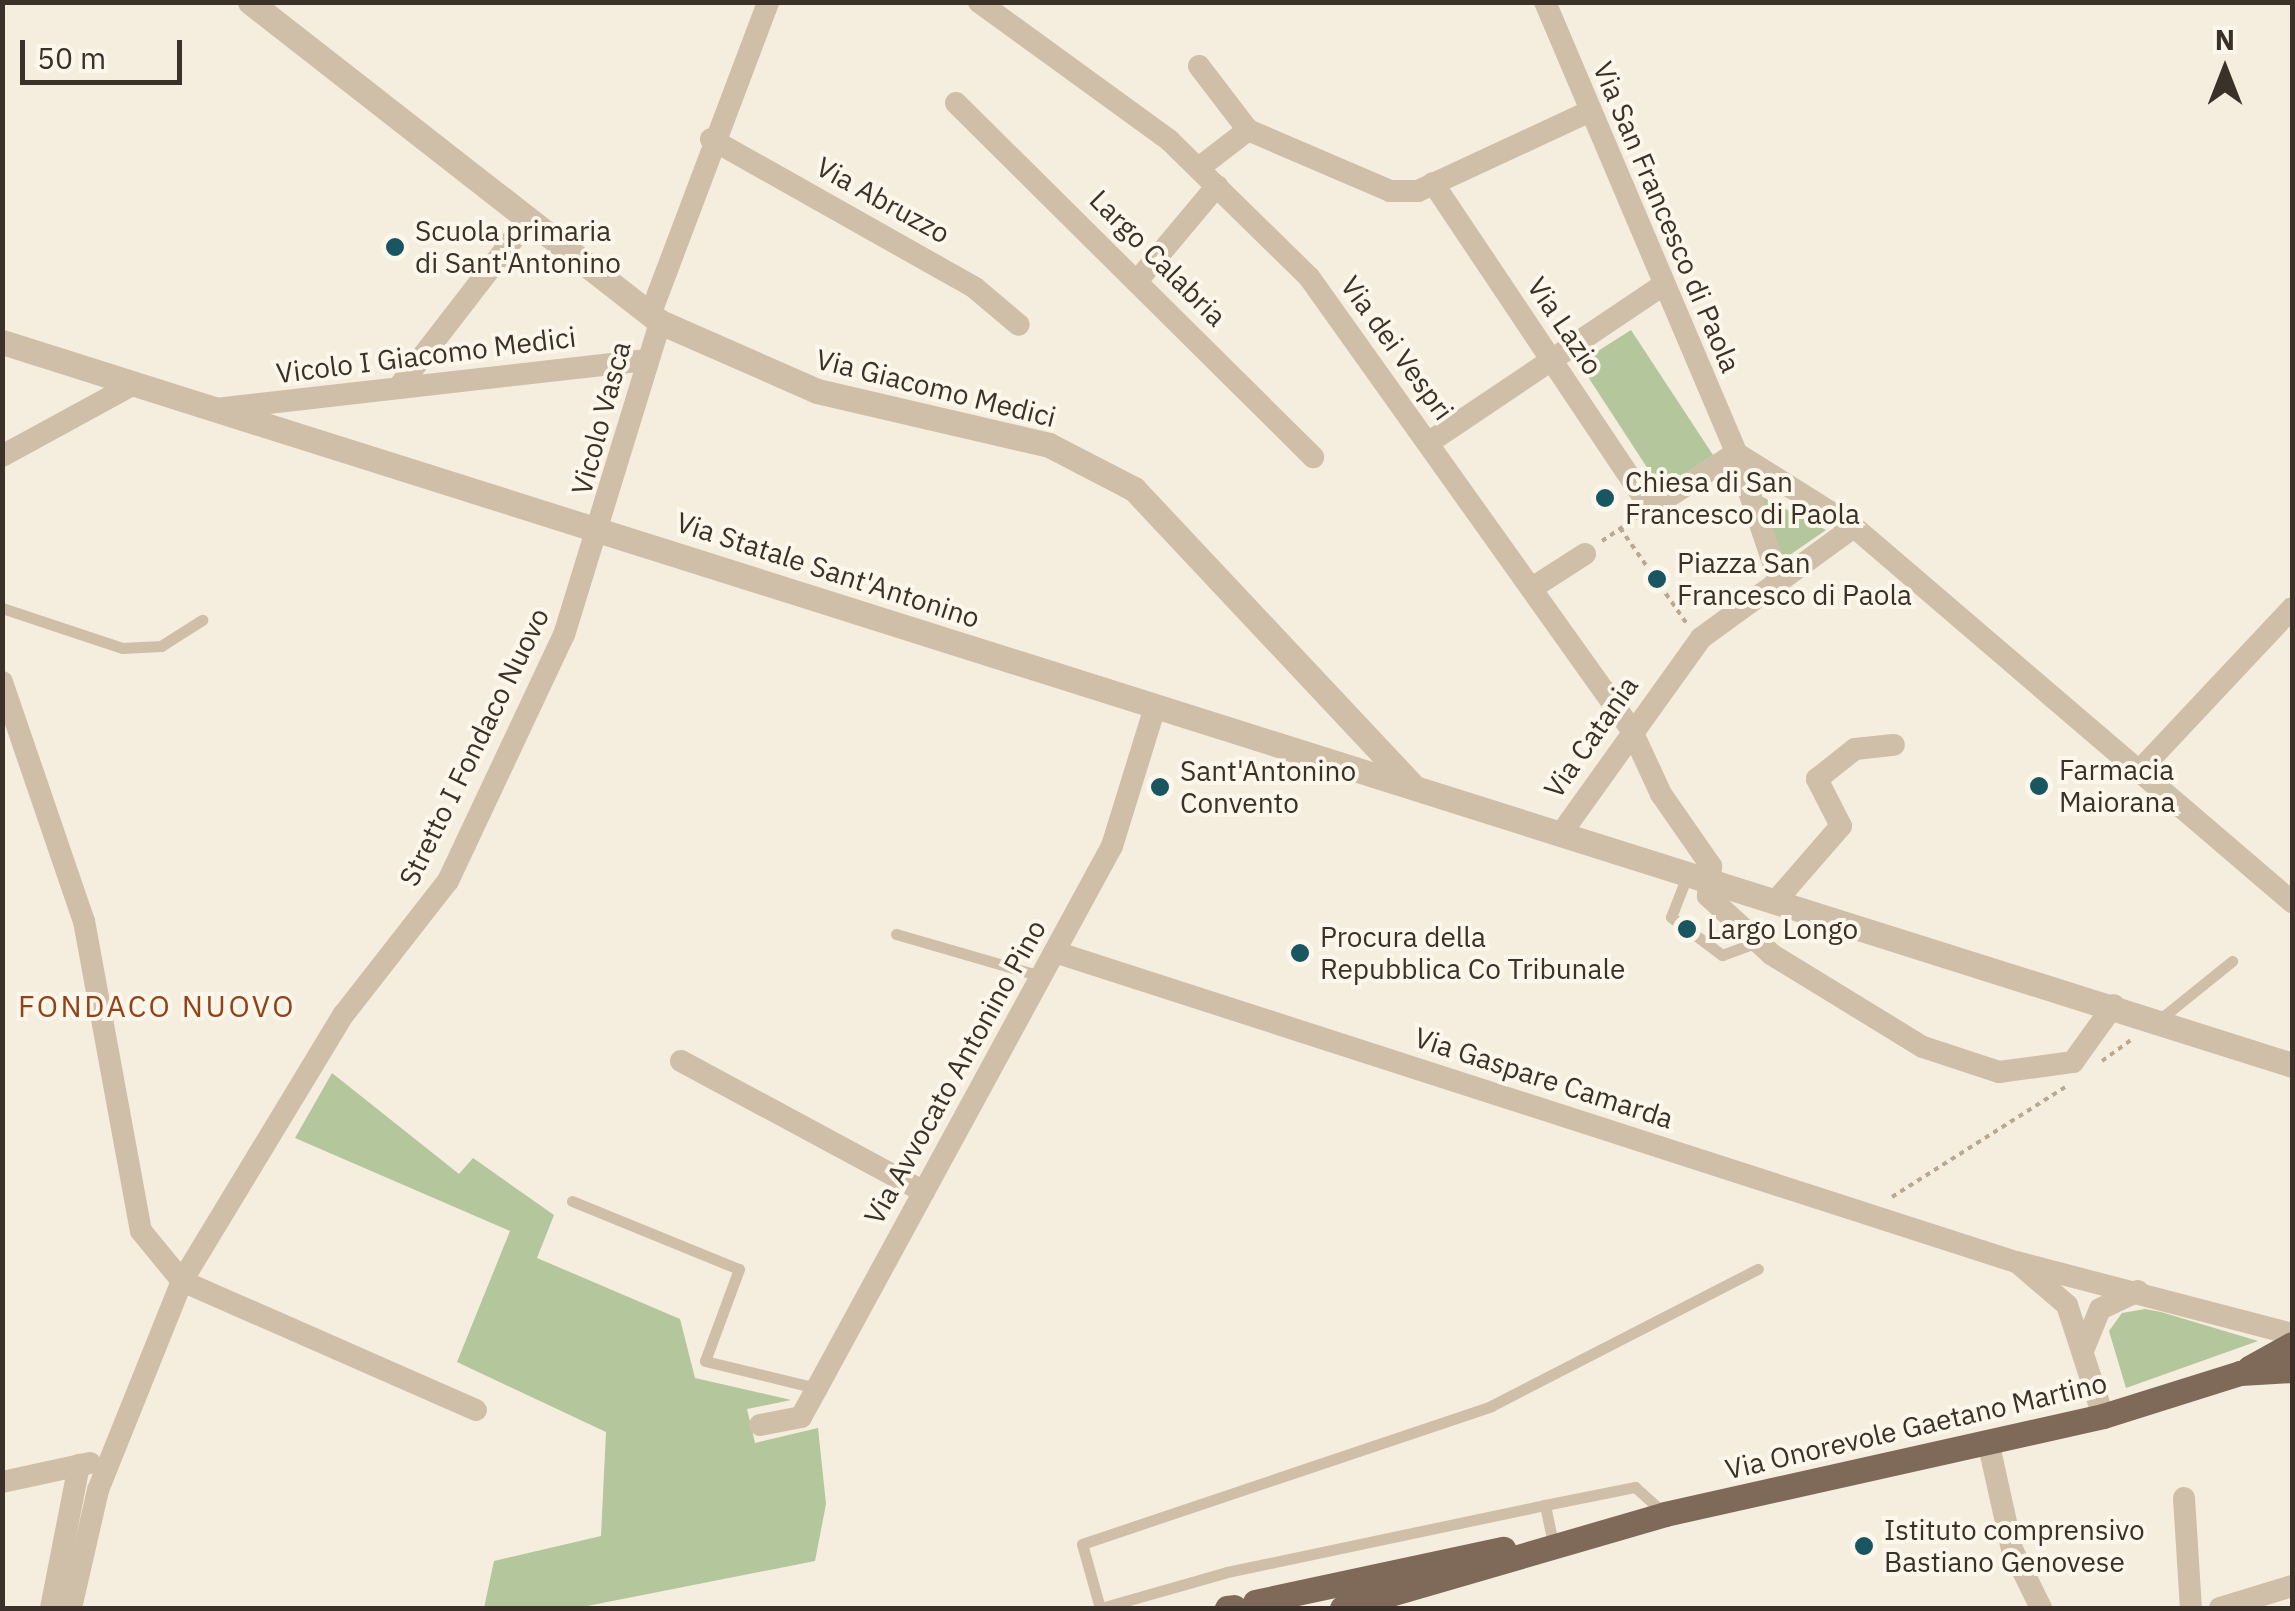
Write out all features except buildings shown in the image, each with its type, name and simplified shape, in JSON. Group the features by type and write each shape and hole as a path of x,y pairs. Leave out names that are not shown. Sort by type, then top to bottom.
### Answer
{"main road":[{"path":"2240,1373 2292,1344"},
{"name":"Via Onorevole Gaetano Martino","path":"1342,1608 1553,1543 1666,1514 2104,1416 2240,1373 2292,1370"},
{"name":"Via Onorevole Gaetano Martino","path":"1243,1607 1434,1558 1553,1543"}],"street":[{"name":"Via Giacomo Medici","path":"250,2 655,318 818,391 1050,445 1134,490 1412,786"},
{"name":"Vicolo Vasca","path":"602,529 655,318 711,138 768,2"},
{"name":"Via dei Vespri","path":"979,2 1108,90 1200,167 1309,276 1631,729 1711,866 1697,879"},
{"name":"Via San Francesco di Paola","path":"1545,2 1736,453 1779,580"},
{"path":"1200,66 1248,130 1390,190 1434,183 1590,111"},
{"name":"Largo Calabria","path":"956,103 1313,458"},
{"path":"1200,167 1248,130"},
{"name":"Via Abruzzo","path":"711,138 976,288 1019,325"},
{"name":"Via Lazio","path":"1434,183 1551,360 1656,500"},
{"path":"1138,280 1216,186"},
{"path":"398,388 528,220"},
{"path":"1428,443 1662,285"},
{"name":"Via Statale Sant'Antonino","path":"2,342 1697,879"},
{"name":"Vicolo I Giacomo Medici","path":"214,409 644,360"},
{"path":"2,456 134,384"},
{"path":"1656,500 1736,453 1854,527 2291,898"},
{"path":"1701,638 1854,527"},
{"name":"Stretto I Fondaco Nuovo","path":"71,1608 113,1458 182,1281 344,1014 448,881 564,636 602,529"},
{"path":"1532,588 1585,554"},
{"path":"2140,770 2292,608"},
{"name":"Via Catania","path":"1560,835 1631,729 1701,638"},
{"path":"2,682 84,921 141,1231 182,1281 476,1410"},
{"name":"Via Avvocato Antonino Pino","path":"760,1425 801,1417 818,1388 1112,846 1155,707"},
{"path":"1781,905 1841,826 1816,778 1855,749 1894,745"},
{"path":"1697,879 2159,1020 2292,1065"},
{"path":"1697,879 1708,896 1758,942 1923,1046 1999,1072 2073,1062 2114,1006"},
{"name":"Via Gaspare Camarda","path":"1054,952 2016,1262 2142,1290 2292,1334"},
{"path":"681,1061 924,1192"},
{"name":"Via Gaspare Camarda","path":"2016,1262 2067,1306 2104,1416"},
{"path":"2084,1348 2108,1301 2142,1290"},
{"path":"1988,1441 2012,1549 2042,1608"},
{"path":"2,1482 113,1458"},
{"path":"51,1608 79,1465"},
{"path":"2184,1498 2191,1608"},
{"path":"2220,1608 2292,1586"}],"lane":[{"path":"2,608 122,648 161,646 202,620"},
{"path":"1697,879 1671,917 1722,955 1758,942"},
{"path":"896,934 1041,976"},
{"path":"2159,1020 2232,961"},
{"path":"572,1201 740,1269 705,1361 818,1388"},
{"path":"1666,1514 1635,1487 1227,1572 1100,1608 1082,1544 1491,1406 1758,1269"},
{"path":"1545,1505 1553,1543"}],"path":[{"path":"1585,554 1656,500"},
{"path":"1620,528 1701,638"},
{"path":"2096,1066 2159,1020"},
{"path":"1863,1212 2080,1077"}],"green space":[{"path":"1631,330 1713,455 1661,489 1579,363"},
{"path":"1751,491 1826,530 1784,559"},
{"path":"332,1073 459,1174 473,1158 554,1215 537,1258 680,1319 695,1378 791,1400 747,1409 755,1443 818,1428 826,1504 815,1561 577,1608 484,1608 494,1561 601,1536 606,1432 457,1362 510,1231 295,1138"},
{"path":"2145,1309 2258,1341 2126,1388 2109,1331 2122,1313"}],"place":[{"name":"Scuola primaria di Sant'Antonino","path":"395,247"},
{"name":"Chiesa di San Francesco di Paola","path":"1605,498"},
{"name":"Piazza San Francesco di Paola","path":"1657,579"},
{"name":"Farmacia Maiorana","path":"2039,786"},
{"name":"Sant'Antonino Convento","path":"1160,787"},
{"name":"Largo Longo","path":"1687,929"},
{"name":"Procura della Repubblica Co Tribunale","path":"1300,953"},
{"name":"Istituto comprensivo Bastiano Genovese","path":"1864,1546"}],"district":[{"name":"FONDACO NUOVO","path":"157,1006"}]}
